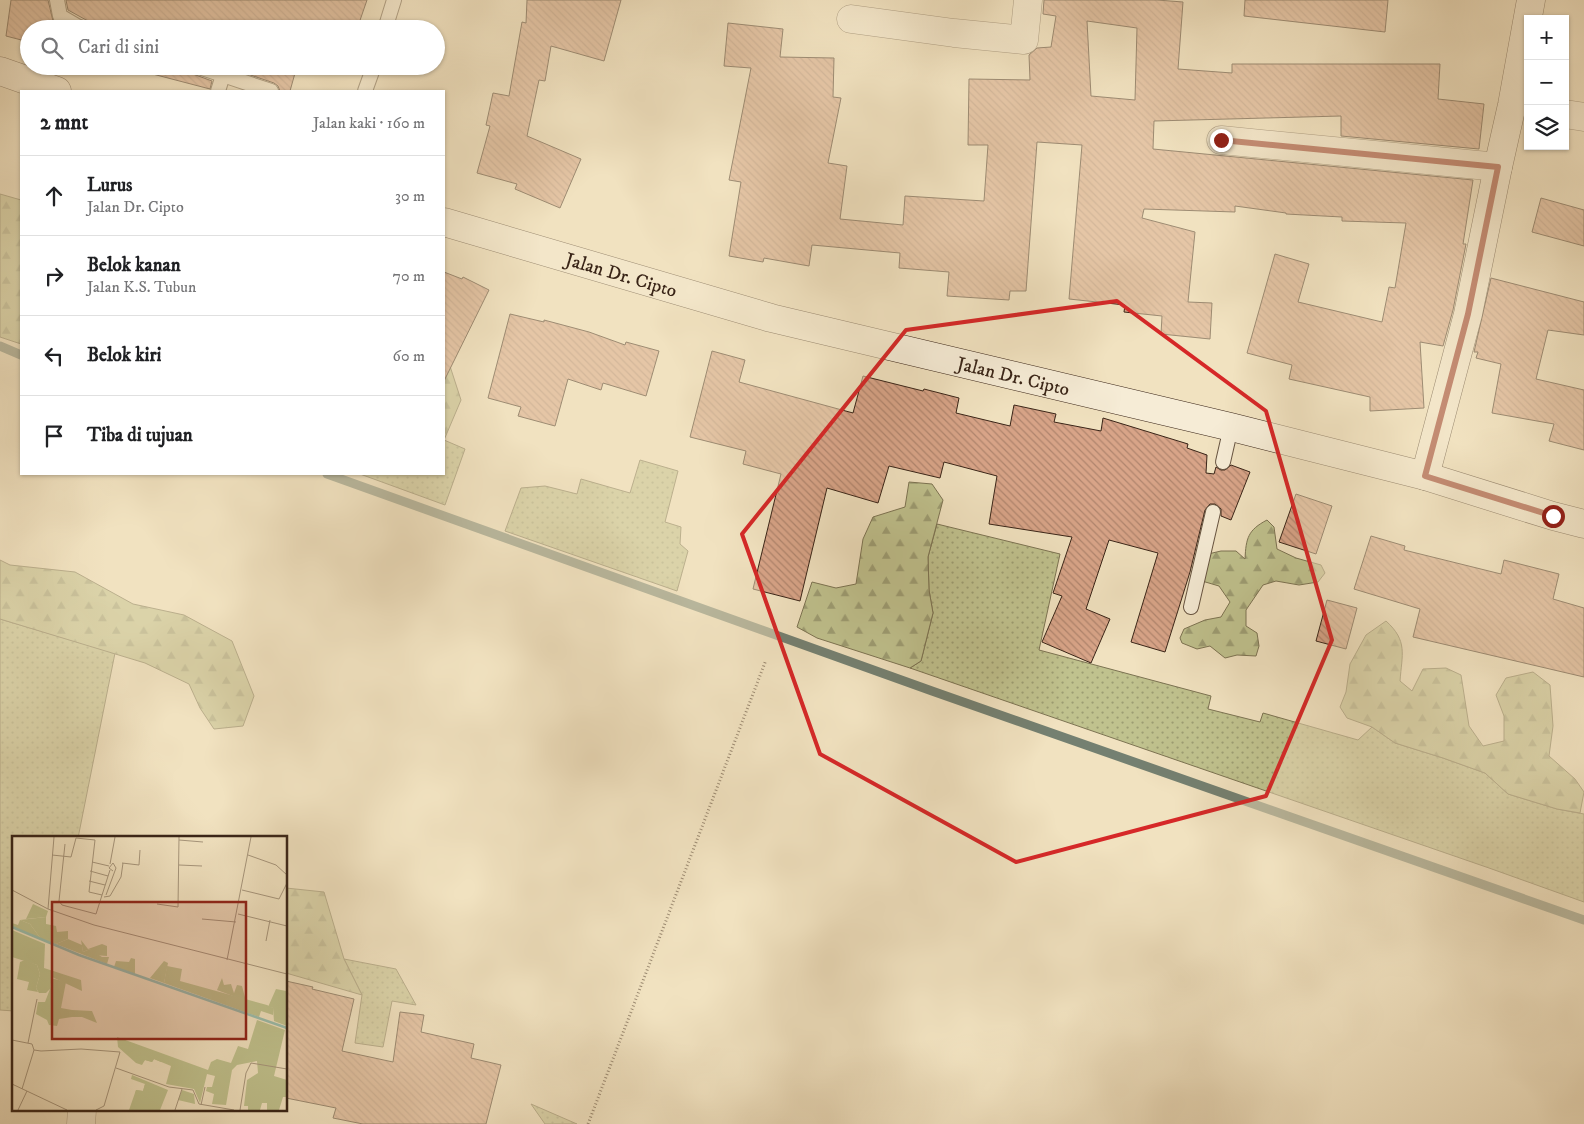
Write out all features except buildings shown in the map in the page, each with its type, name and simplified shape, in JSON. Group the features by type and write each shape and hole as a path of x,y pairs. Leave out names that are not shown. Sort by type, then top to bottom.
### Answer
{"street":[{"path":"851,19 1024,40 1028,0"},
{"path":"1425,476 1468,314 1498,167 1520,106 1531,0"},
{"path":"0,71 54,90"},
{"path":"1569,115 1584,117"},
{"path":"1221,140 1498,167"},
{"name":"Jalan Dr. Cipto","path":"445,222 771,318 1231,427 1425,476 1584,524"}],"lane":[{"path":"57,0 60,16 67,20"},
{"path":"388,20 394,0"},
{"path":"218,90 223,75 269,90"},
{"path":"365,90 371,75"},
{"path":"1223,462 1231,427"},
{"path":"1191,607 1213,512"}],"path":[{"path":"588,1124 766,660"}],"highlighted area":[{"path":"1117,301 1266,411 1332,640 1266,796 1016,862 820,754 742,534 906,330"}],"green space":[{"path":"0,194 20,200 20,344 0,337"},
{"path":"445,358 448,360 461,400 445,438"},
{"path":"445,440 465,449 445,505 363,475 445,475"},
{"path":"640,460 678,471 665,522 681,527 680,544 688,551 677,591 505,531 521,488 545,486 577,494 581,479 630,493"},
{"path":"909,482 932,484 943,500 928,557 929,590 933,613 921,661 910,668 817,638 797,627 812,582 836,588 856,584 863,539 873,517 905,507"},
{"path":"1267,520 1274,527 1277,549 1296,558 1321,565 1325,573 1318,582 1299,585 1276,581 1263,585 1246,610 1246,626 1257,633 1259,646 1256,656 1237,655 1225,658 1210,646 1197,649 1182,643 1180,638 1184,629 1205,620 1221,617 1230,602 1219,586 1202,581 1208,554 1221,551 1236,551 1245,559 1249,535 1256,527"},
{"path":"937,524 1060,554 1039,650 1211,696 1208,709 1260,722 1263,713 1358,740 1372,727 1395,743 1485,773 1508,794 1557,809 1584,814 1584,902 910,668 921,661 933,613 929,590 928,557"},
{"path":"0,560 10,565 75,572 133,604 184,615 232,641 254,696 243,726 214,729 200,708 189,684 145,663 0,619"},
{"path":"0,619 115,653 78,836 12,836 12,1011 0,1010"},
{"path":"1386,621 1398,635 1401,642 1400,681 1412,691 1423,669 1446,668 1461,675 1469,726 1483,746 1504,741 1504,716 1496,695 1506,678 1533,672 1550,685 1553,726 1549,756 1575,779 1584,792 1580,813 1557,809 1508,794 1485,773 1395,743 1372,727 1347,718 1340,707 1346,692 1350,664 1366,635"},
{"path":"288,888 324,892 344,959 362,995 288,974"},
{"path":"344,959 396,969 416,1005 392,1001 383,1047 355,1043 362,995"},
{"path":"531,1104 577,1124 545,1124"}],"waterway":[{"path":"0,346 20,355"},
{"path":"330,475 932,691 1584,920"}],"route":[{"path":"1221,140 1498,167 1468,314 1425,476 1553,516"}]}
